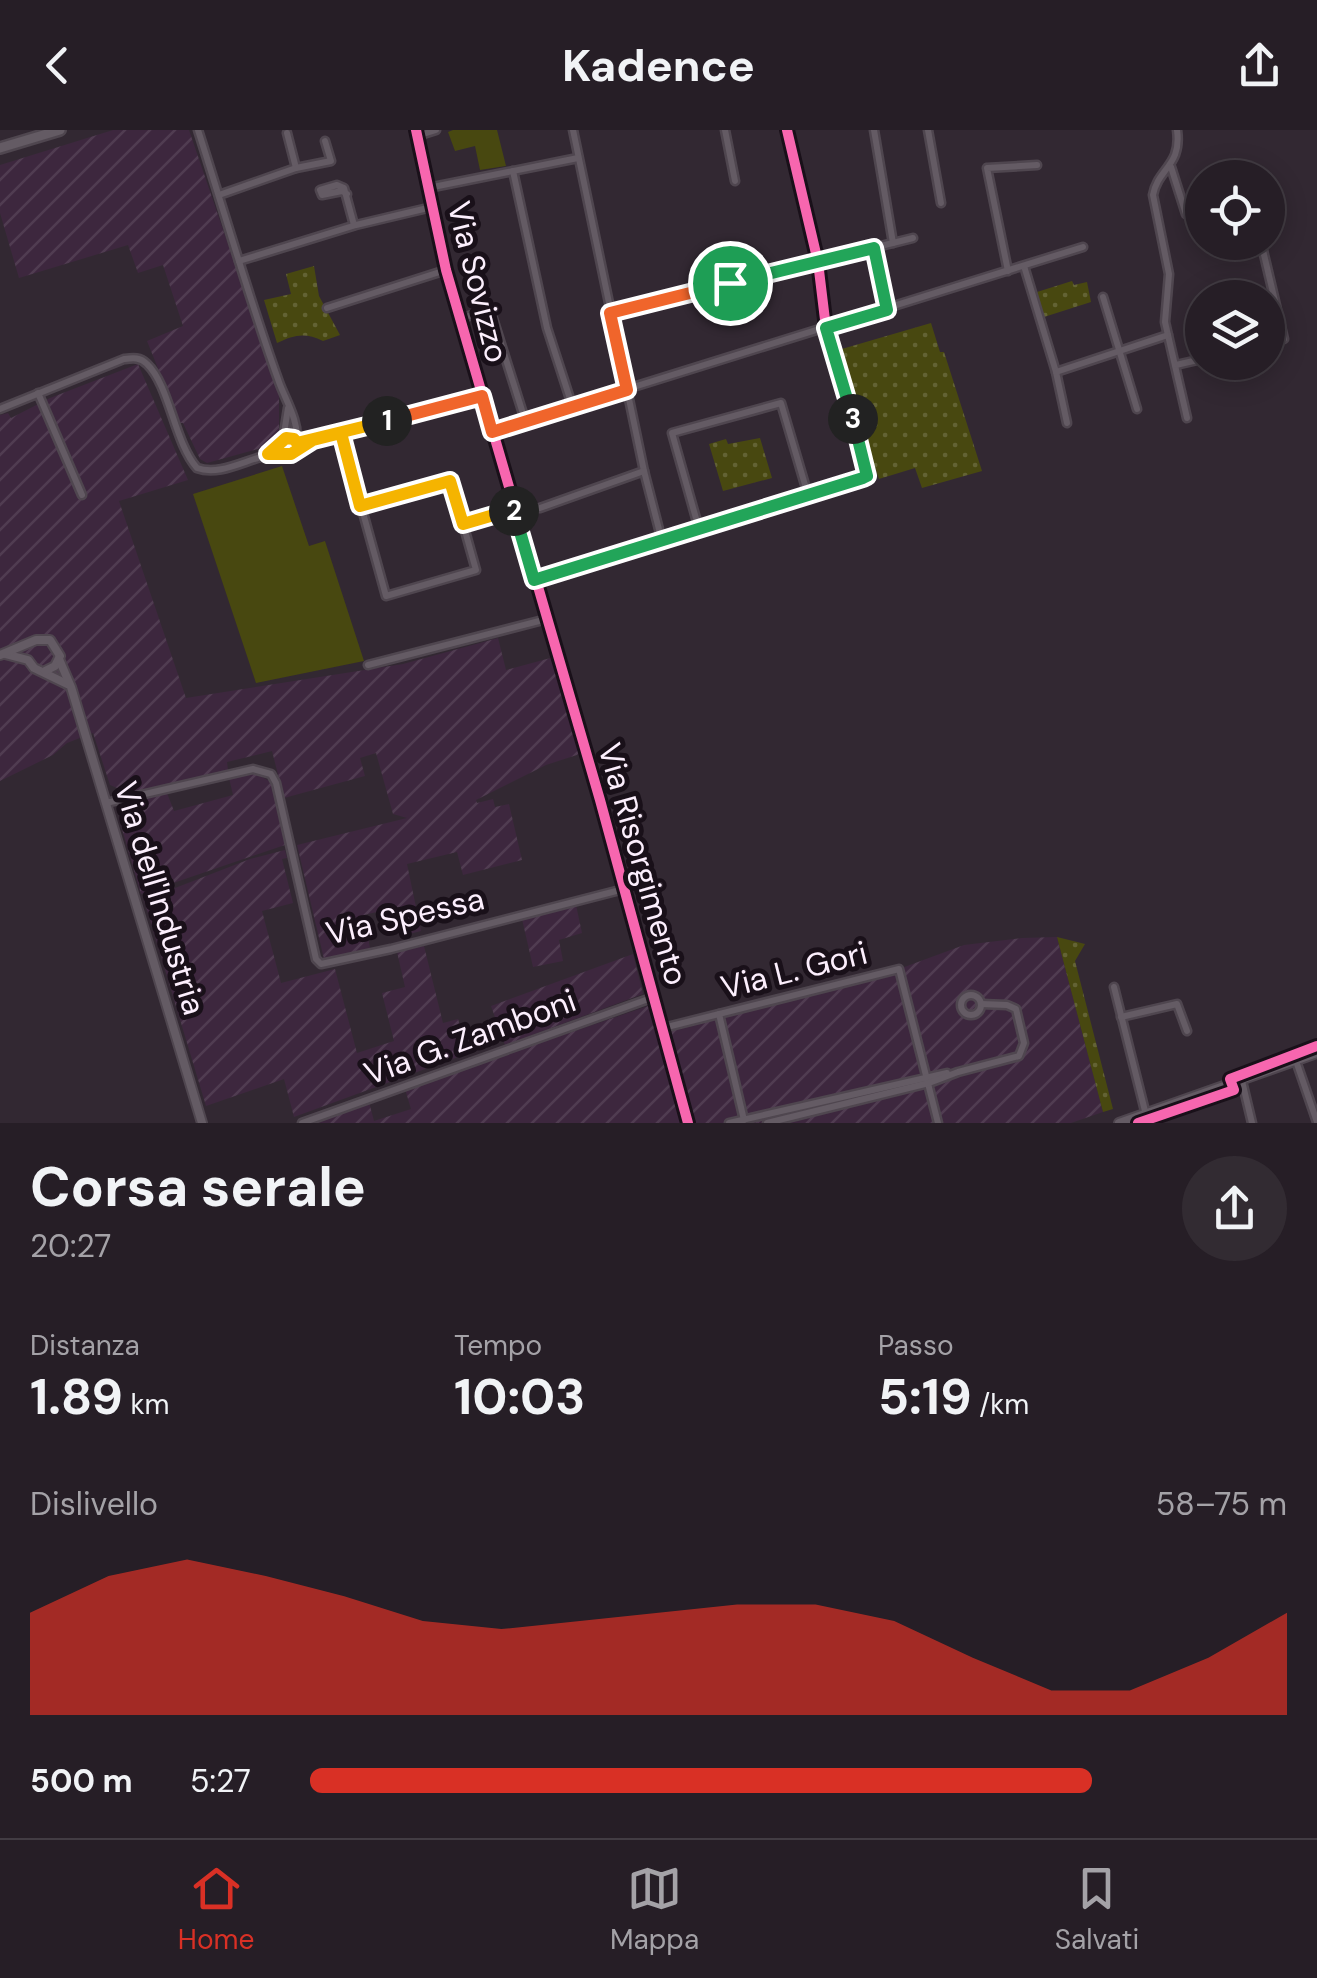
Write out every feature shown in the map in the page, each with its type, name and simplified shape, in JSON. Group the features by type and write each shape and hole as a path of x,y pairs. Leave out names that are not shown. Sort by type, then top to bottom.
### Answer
{"main road":[{"path":"0,148 60,130"}],"street":[{"path":"0,409 124,359 142,360 153,372 196,468 212,470 268,454 291,454 298,435 198,130"},
{"path":"416,133 436,130"},
{"path":"572,130 662,541"},
{"path":"725,130 736,180"},
{"path":"534,580 867,476 858,432 826,328 818,262 787,130"},
{"path":"874,130 893,243"},
{"path":"928,130 942,203"},
{"path":"1177,130 1178,152 1154,186 1153,195 1169,274 1164,309 1187,418"},
{"path":"287,133 296,168"},
{"name":"Via Sovizzo","path":"416,133 446,270 548,619"},
{"path":"218,194 331,160 326,141"},
{"path":"428,188 578,158"},
{"path":"1008,271 987,168 1037,165"},
{"path":"1170,166 1185,211"},
{"path":"513,171 548,328 572,406"},
{"path":"347,194 354,226"},
{"path":"239,261 432,207"},
{"path":"610,313 913,238"},
{"path":"492,432 1083,247"},
{"path":"874,248 887,310"},
{"path":"1024,266 1067,423"},
{"path":"327,308 446,270"},
{"path":"1103,296 1137,409"},
{"path":"460,319 490,308 525,420"},
{"path":"1056,372 1168,335"},
{"path":"1176,365 1185,363"},
{"path":"38,393 82,495"},
{"path":"297,444 482,396"},
{"path":"700,529 672,432 781,403 808,495"},
{"path":"285,453 282,442 288,407"},
{"path":"341,433 360,506 386,596 476,570 450,481 360,506"},
{"path":"268,454 291,438 297,444"},
{"path":"540,508 644,472"},
{"path":"463,524 514,509"},
{"path":"368,665 548,619"},
{"name":"Via Risorgimento","path":"548,619 688,1123"},
{"path":"2,654 36,640 50,640 59,650 59,659 45,671"},
{"path":"28,660 31,644"},
{"path":"2,654 28,660 34,668 70,686"},
{"name":"Via dell'Industria","path":"59,659 202,1123"},
{"name":"Via Spessa","path":"106,803 253,769 271,774 316,959 321,964 354,959 624,889"},
{"name":"Via L. Gori","path":"663,1028 899,969 938,1123"},
{"path":"1114,987 1146,1115"},
{"name":"Via G. Zamboni","path":"302,1123 654,997"},
{"path":"729,1123 1020,1056 1024,1048 1016,1010 1006,1005 981,1004"},
{"path":"1121,1017 1177,1004 1187,1031"},
{"path":"719,1014 745,1121"},
{"path":"1119,1123 1317,1053"},
{"path":"1296,1061 1317,1122"},
{"path":"1242,1081 1250,1122"},
{"path":"767,1123 854,1097"}],"shaded area":[{"path":"113,130 189,130 279,393 279,430 265,447 207,463 200,459 180,423 147,341 183,326 163,265 138,273 128,245 19,278 0,213 0,165"},
{"path":"497,130 506,166 480,170 475,146 455,151 448,132"},
{"path":"314,266 319,296 340,335 323,341 300,336 277,343 264,300 291,294 286,274"},
{"path":"1072,281 1074,285 1087,282 1091,302 1044,317 1037,292"},
{"path":"931,323 982,471 922,488 915,468 879,479 835,351"},
{"path":"138,364 188,480 119,501 186,698 403,664 498,638 506,670 554,657 583,753 546,765 476,800 477,803 493,799 495,807 509,804 522,860 463,875 457,852 407,864 421,931 409,934 385,910 364,915 370,948 324,959 297,845 407,818 393,814 376,753 360,758 365,776 284,798 272,751 227,762 228,770 129,793 110,785 93,733 67,743 53,755 0,781 0,415 8,413 11,418 50,398"},
{"path":"760,438 772,478 723,491 709,444"},
{"path":"282,466 309,546 325,541 364,661 256,683 193,494"},
{"path":"253,772 271,782 285,845 141,894 119,819 123,809 132,801 167,793 174,811 233,795 229,778"},
{"path":"285,850 287,858 282,859 293,903 262,911 281,983 335,969 357,1053 394,1041 382,993 405,987 397,952 424,946 443,1023 458,1019 469,1053 294,1117 284,1079 206,1106 144,900 250,859"},
{"path":"576,905 582,933 559,940 563,961 533,967 522,919"},
{"path":"1057,937 1103,1112 1071,1123 938,1123 899,969 964,945"},
{"path":"1057,937 1085,944 1075,961 1113,1109 1103,1112"},
{"path":"633,954 643,994 505,1045 491,1006"},
{"path":"897,974 934,1123 693,1123 671,1030"},
{"path":"648,1006 653,1012 683,1123 314,1123 369,1102 374,1121 411,1109 405,1089"}],"cycle path":[{"path":"416,130 446,270 600,800 688,1123"},
{"path":"534,580 867,475 826,328 818,262 787,130"},
{"path":"1138,1123 1234,1090 1230,1079 1317,1046"}],"route":[{"path":"730,283 610,313 627,390 492,432 482,396 313,440 297,443 286,438 268,454 291,454 313,440 341,433 360,506 450,481 463,524 514,509 534,580 867,476 858,432 826,328 887,310 874,248 730,283"}]}
